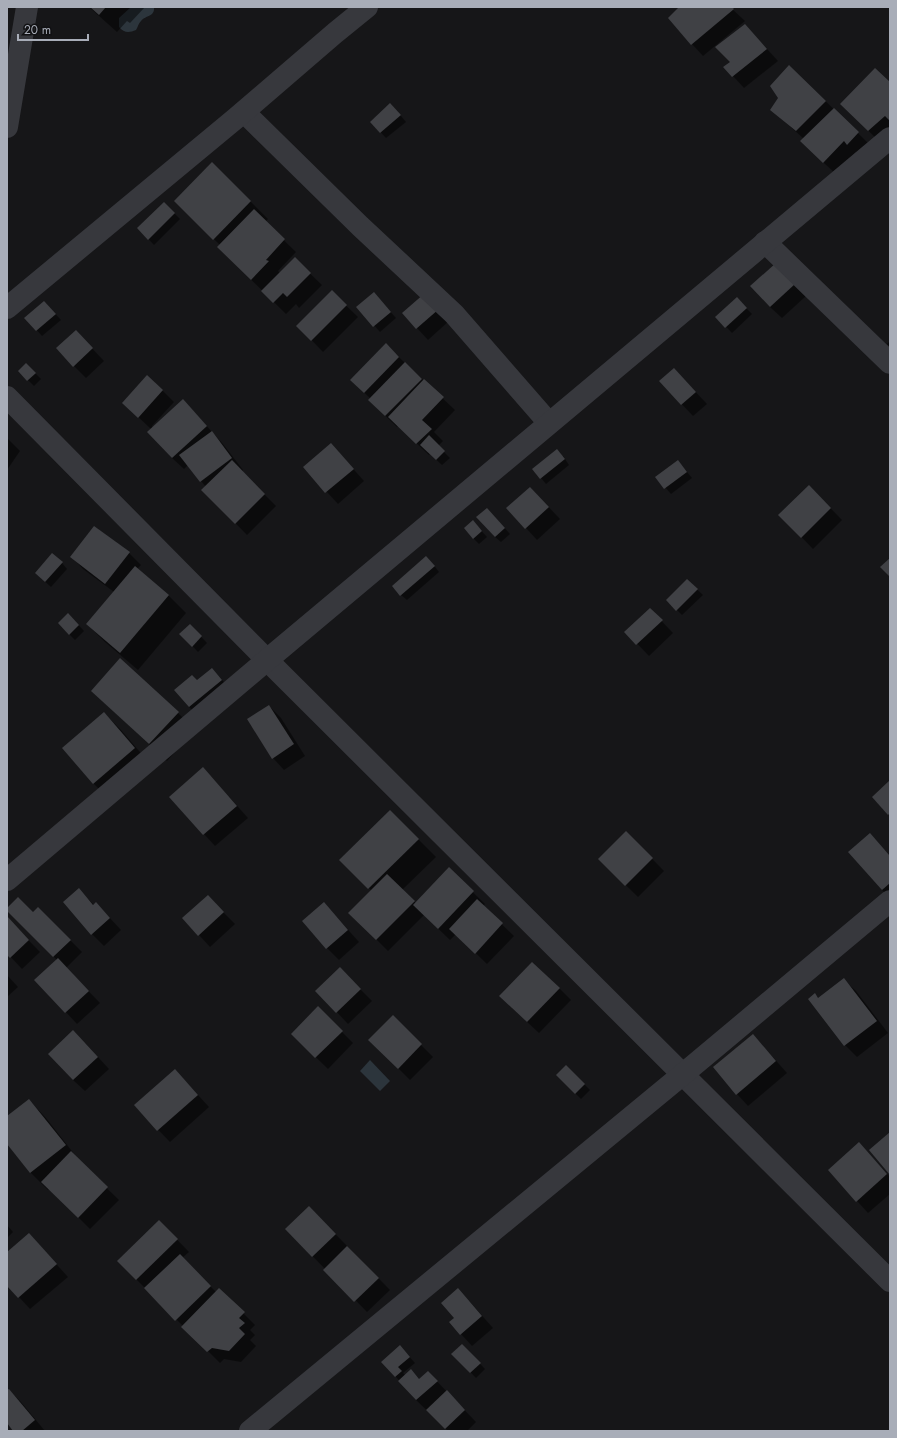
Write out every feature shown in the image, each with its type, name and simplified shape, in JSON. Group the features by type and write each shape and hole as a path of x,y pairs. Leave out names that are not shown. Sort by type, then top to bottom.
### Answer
{"street":[{"path":"7,127 27,7"},
{"path":"7,308 244,112 367,7"},
{"path":"244,112 360,226 454,314 549,424"},
{"path":"7,880 890,138"},
{"path":"765,242 890,363"},
{"path":"7,397 267,660 890,1282"},
{"path":"250,1431 682,1075 890,901"}],"shaded area":[{"path":"131,7 154,7 154,10 152,14 139,23 136,30 127,32 119,27 119,18"},
{"path":"370,1060 390,1081 380,1091 360,1071"}],"building":[{"path":"90,7 106,7 99,15"},
{"path":"679,7 732,7 734,9 691,45 668,18"},
{"path":"745,24 767,49 732,77 723,67 730,62 715,47"},
{"path":"789,65 826,101 796,131 770,110 778,98 770,86"},
{"path":"875,68 890,82 890,121 885,116 868,131 840,104"},
{"path":"390,103 401,115 380,133 370,122"},
{"path":"834,108 859,132 847,145 844,141 823,163 800,141"},
{"path":"212,162 251,201 213,240 174,201"},
{"path":"164,202 175,213 148,240 137,228"},
{"path":"254,209 285,239 266,260 269,261 251,280 217,247"},
{"path":"295,257 311,273 287,297 283,293 273,303 261,291"},
{"path":"776,263 795,284 770,307 750,286"},
{"path":"332,290 347,305 311,341 296,326"},
{"path":"374,292 391,312 373,327 356,307"},
{"path":"425,293 439,309 416,329 402,313"},
{"path":"737,297 747,308 725,328 715,317"},
{"path":"44,301 56,314 36,331 24,318"},
{"path":"76,330 93,348 73,367 56,348"},
{"path":"386,343 399,357 364,393 350,380"},
{"path":"405,362 422,379 385,416 368,400"},
{"path":"26,363 36,373 27,381 18,371"},
{"path":"674,368 696,392 681,405 659,381"},
{"path":"147,375 163,390 138,418 122,403"},
{"path":"424,379 444,397 422,420 432,429 416,444 388,417"},
{"path":"183,399 207,426 172,458 147,432"},
{"path":"212,431 232,458 200,482 179,455"},
{"path":"429,435 445,451 436,460 420,445"},
{"path":"331,443 354,469 325,493 303,467"},
{"path":"557,449 565,459 540,479 532,469"},
{"path":"232,460 265,494 235,524 201,490"},
{"path":"678,460 687,472 664,489 655,477"},
{"path":"809,485 831,508 801,538 778,515"},
{"path":"530,487 549,507 525,529 506,508"},
{"path":"487,508 505,528 495,537 476,517"},
{"path":"473,520 482,531 473,539 464,528"},
{"path":"94,526 130,552 105,584 70,557"},
{"path":"52,553 63,562 45,582 35,573"},
{"path":"426,556 435,566 400,596 392,586"},
{"path":"890,558 890,577 880,567"},
{"path":"135,566 169,595 120,653 86,624"},
{"path":"687,579 698,589 676,611 666,600"},
{"path":"650,608 663,620 636,645 624,632"},
{"path":"68,613 79,625 69,635 58,623"},
{"path":"190,624 202,636 192,647 179,634"},
{"path":"120,658 179,712 149,744 91,691"},
{"path":"212,668 222,680 189,707 174,690 192,675 197,680"},
{"path":"269,705 294,744 272,759 247,719"},
{"path":"104,712 135,748 93,784 62,748"},
{"path":"203,767 237,806 203,835 169,797"},
{"path":"890,780 890,813 888,815 872,797"},
{"path":"390,810 419,839 368,889 339,860"},
{"path":"626,831 653,858 625,886 598,859"},
{"path":"870,833 890,856 890,883 882,890 848,852"},
{"path":"449,867 474,891 438,929 413,905"},
{"path":"387,874 415,901 376,940 348,913"},
{"path":"79,888 93,905 96,902 110,918 91,935 63,902"},
{"path":"208,895 224,912 198,936 182,918"},
{"path":"18,897 33,912 38,907 71,940 53,957 7,911 7,908"},
{"path":"477,899 503,923 475,954 449,929"},
{"path":"324,902 348,930 326,949 302,921"},
{"path":"7,916 29,940 10,958 7,955"},
{"path":"58,958 89,991 65,1013 34,980"},
{"path":"532,962 560,988 527,1022 499,996"},
{"path":"340,967 361,989 336,1013 315,991"},
{"path":"844,978 877,1021 844,1046 808,999 815,993 818,998"},
{"path":"318,1006 343,1031 315,1058 291,1034"},
{"path":"393,1015 422,1044 398,1069 368,1040"},
{"path":"73,1030 98,1057 73,1080 48,1054"},
{"path":"753,1034 776,1061 736,1095 713,1067"},
{"path":"566,1065 585,1084 575,1094 556,1075"},
{"path":"175,1069 198,1095 157,1131 134,1105"},
{"path":"29,1099 66,1145 30,1173 7,1144 7,1116"},
{"path":"890,1132 890,1175 869,1150"},
{"path":"859,1142 887,1174 856,1202 828,1170"},
{"path":"71,1151 108,1187 78,1218 41,1182"},
{"path":"309,1206 336,1234 312,1257 285,1229"},
{"path":"159,1220 178,1239 136,1280 117,1261"},
{"path":"29,1233 57,1264 18,1298 7,1286 7,1252"},
{"path":"347,1246 379,1278 354,1302 323,1270"},
{"path":"180,1254 211,1286 175,1321 144,1288"},
{"path":"219,1288 245,1312 239,1318 245,1323 239,1328 245,1334 229,1351 212,1348 207,1352 181,1327"},
{"path":"458,1288 482,1316 460,1335 449,1322 454,1318 441,1303"},
{"path":"462,1344 481,1363 470,1373 451,1354"},
{"path":"400,1345 410,1357 398,1367 402,1371 395,1377 381,1362"},
{"path":"411,1369 419,1379 428,1371 438,1381 416,1400 398,1381"},
{"path":"9,1389 35,1420 22,1431 13,1431 7,1423 7,1390"},
{"path":"447,1390 465,1410 445,1429 426,1410"}]}
